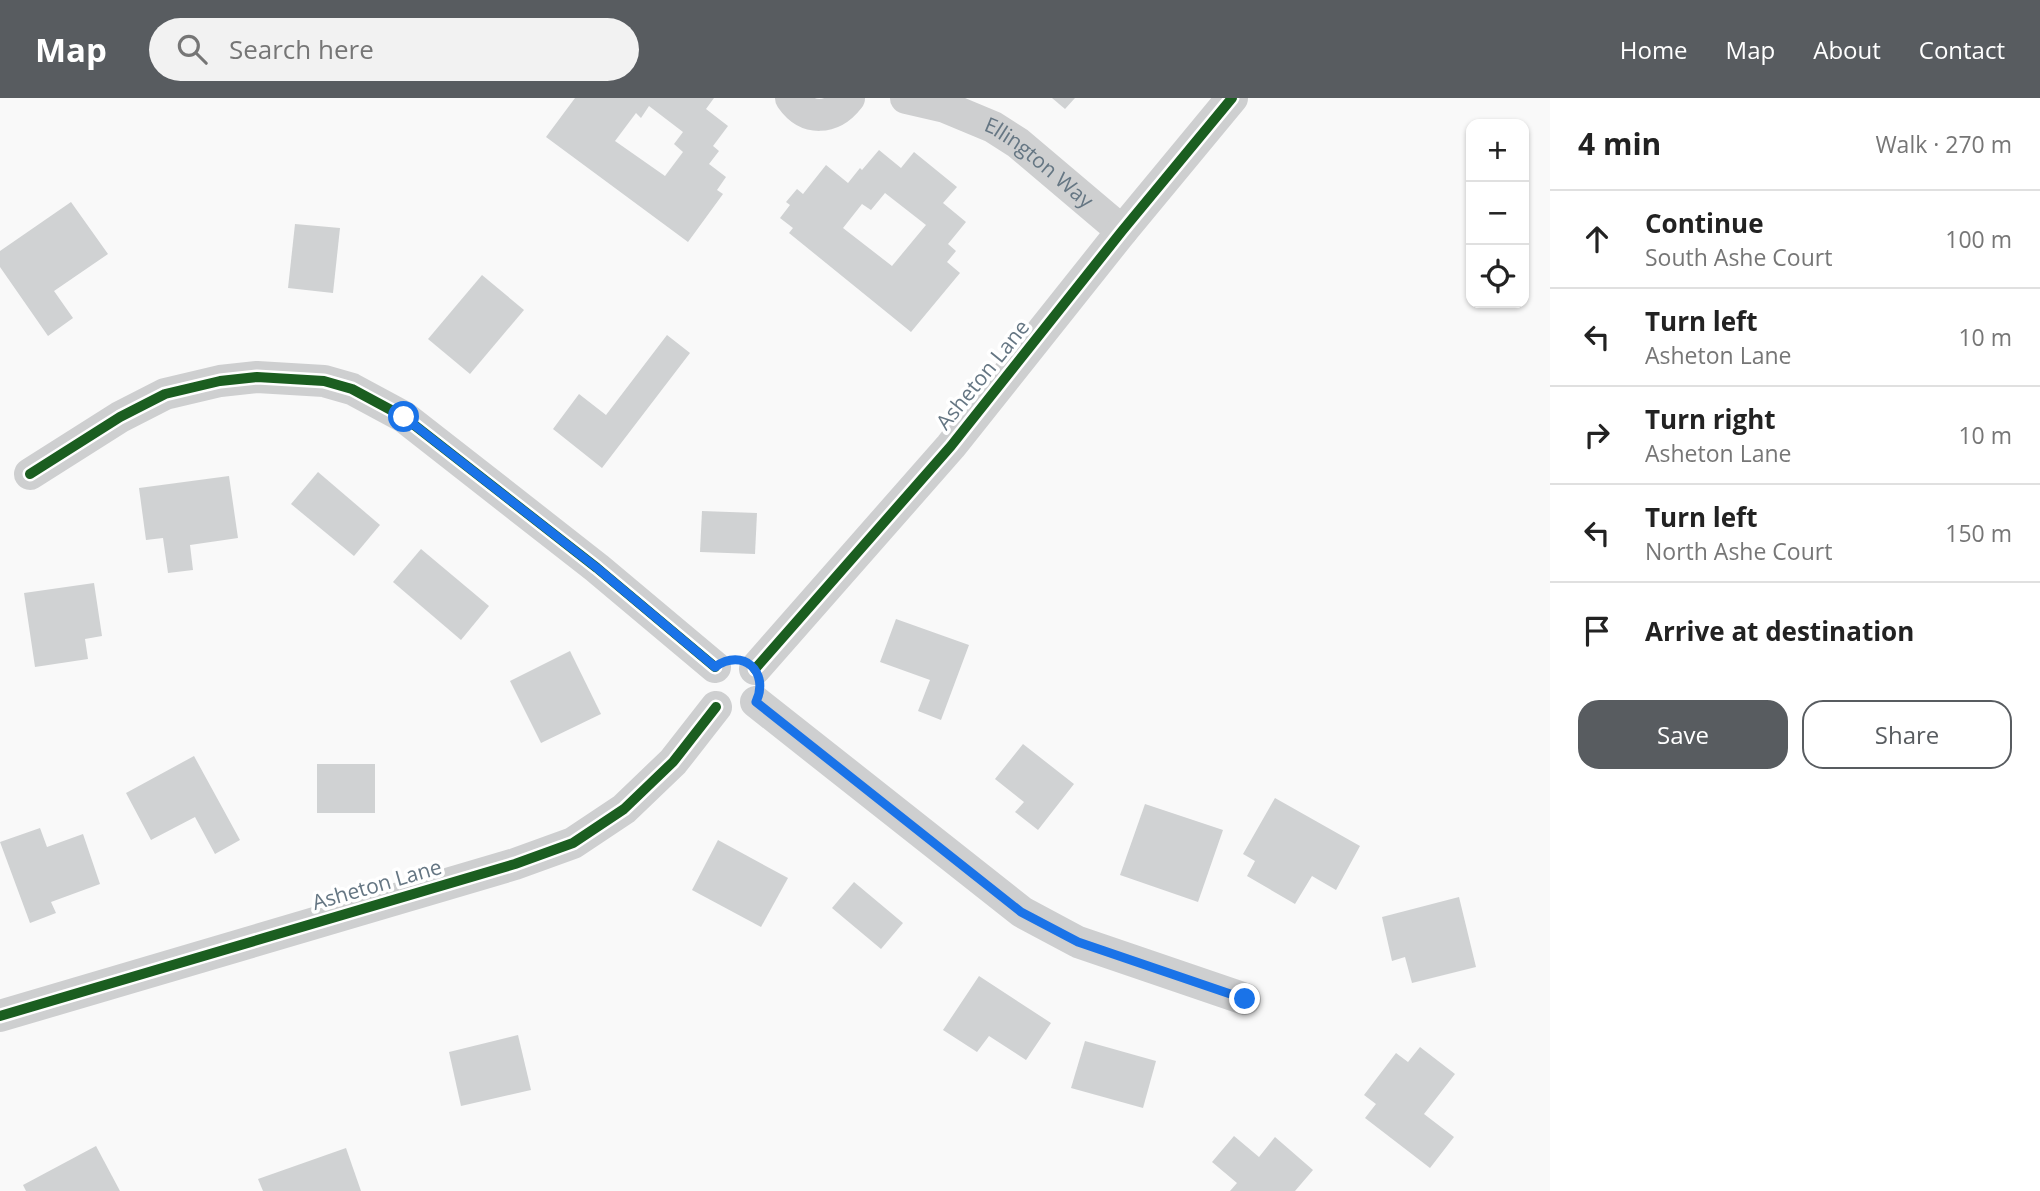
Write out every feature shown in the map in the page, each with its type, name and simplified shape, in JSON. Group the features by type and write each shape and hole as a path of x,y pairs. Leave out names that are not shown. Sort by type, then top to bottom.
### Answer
{"street":[{"path":"790,98 798,108 820,115 832,113 842,107 849,98"},
{"name":"Ellington Way","path":"906,98 946,102 993,127 1018,143 1122,231"},
{"name":"Asheton Lane","path":"755,669 951,446 1232,98"},
{"path":"30,474 120,417 165,394 245,378 324,381 352,389 404,417 597,568 715,667"},
{"path":"731,660 748,663 755,669 761,686 756,702 749,709 733,713 716,707 707,683 715,667 731,660"},
{"path":"756,702 1021,912 1078,942 1245,999"},
{"name":"Asheton Lane","path":"0,1016 515,864 573,843 634,800 673,762 716,707"}],"building":[{"path":"575,98 714,98 706,109 728,126 713,146 719,151 709,164 726,177 717,190 723,194 688,242 546,137","holes":["649,106 683,132 674,144 683,152 665,176 615,141 636,113 641,118"]},
{"path":"1052,98 1075,98 1065,109"},
{"path":"879,150 901,168 914,152 957,187 943,203 966,222 948,244 956,251 947,262 960,273 911,332 789,233 793,228 780,218 790,205 786,202 797,189 803,194 826,165 848,183 860,168 862,170","holes":["885,193 926,225 892,266 843,228 862,204 871,210"]},
{"path":"71,202 108,254 54,291 73,318 48,336 0,267 0,251"},
{"path":"295,224 340,228 333,293 288,288"},
{"path":"482,275 524,310 470,374 428,339"},
{"path":"667,335 690,353 602,468 553,429 579,394 606,415"},
{"path":"318,472 380,525 354,556 291,504"},
{"path":"229,476 238,538 190,545 193,570 168,573 163,538 146,540 139,488"},
{"path":"702,511 757,513 755,554 700,552"},
{"path":"421,549 489,606 461,640 393,582"},
{"path":"94,583 102,636 85,639 88,659 35,667 24,593"},
{"path":"896,619 969,645 941,720 918,711 930,680 880,662"},
{"path":"570,651 601,714 541,743 510,681"},
{"path":"1023,744 1074,784 1038,830 1015,812 1024,802 995,779"},
{"path":"194,756 240,840 215,854 195,817 151,840 126,793"},
{"path":"317,764 375,764 375,813 317,813"},
{"path":"1275,798 1360,846 1336,890 1312,876 1295,904 1247,876 1255,861 1243,854"},
{"path":"1145,804 1223,830 1198,902 1120,875"},
{"path":"40,828 47,847 83,834 100,884 51,902 56,913 30,923 0,842"},
{"path":"718,840 788,878 761,927 692,890"},
{"path":"854,882 903,923 881,949 832,908"},
{"path":"1459,897 1476,967 1412,983 1405,957 1392,961 1382,917"},
{"path":"979,976 1051,1023 1026,1060 989,1036 977,1052 943,1030"},
{"path":"518,1035 531,1090 461,1106 449,1052"},
{"path":"1085,1041 1156,1061 1143,1108 1071,1088"},
{"path":"1420,1047 1455,1074 1424,1114 1454,1137 1430,1168 1365,1118 1376,1104 1364,1095 1396,1053 1408,1062"},
{"path":"1234,1136 1259,1157 1275,1137 1313,1170 1295,1191 1230,1191 1237,1183 1212,1162"},
{"path":"96,1146 120,1191 26,1191 23,1185"},
{"path":"346,1148 361,1191 263,1191 258,1179"}],"cycle path":[{"path":"755,669 951,446 1232,98"},
{"path":"30,474 120,417 165,394 220,381 257,377 324,381 352,389 404,417 597,568 715,667"},
{"path":"0,1016 515,864 573,843 624,809 673,762 716,707"}],"route":[{"path":"404,417 597,568 715,667 731,660 748,663 755,669 761,686 756,702 1021,912 1078,942 1245,999"}]}
